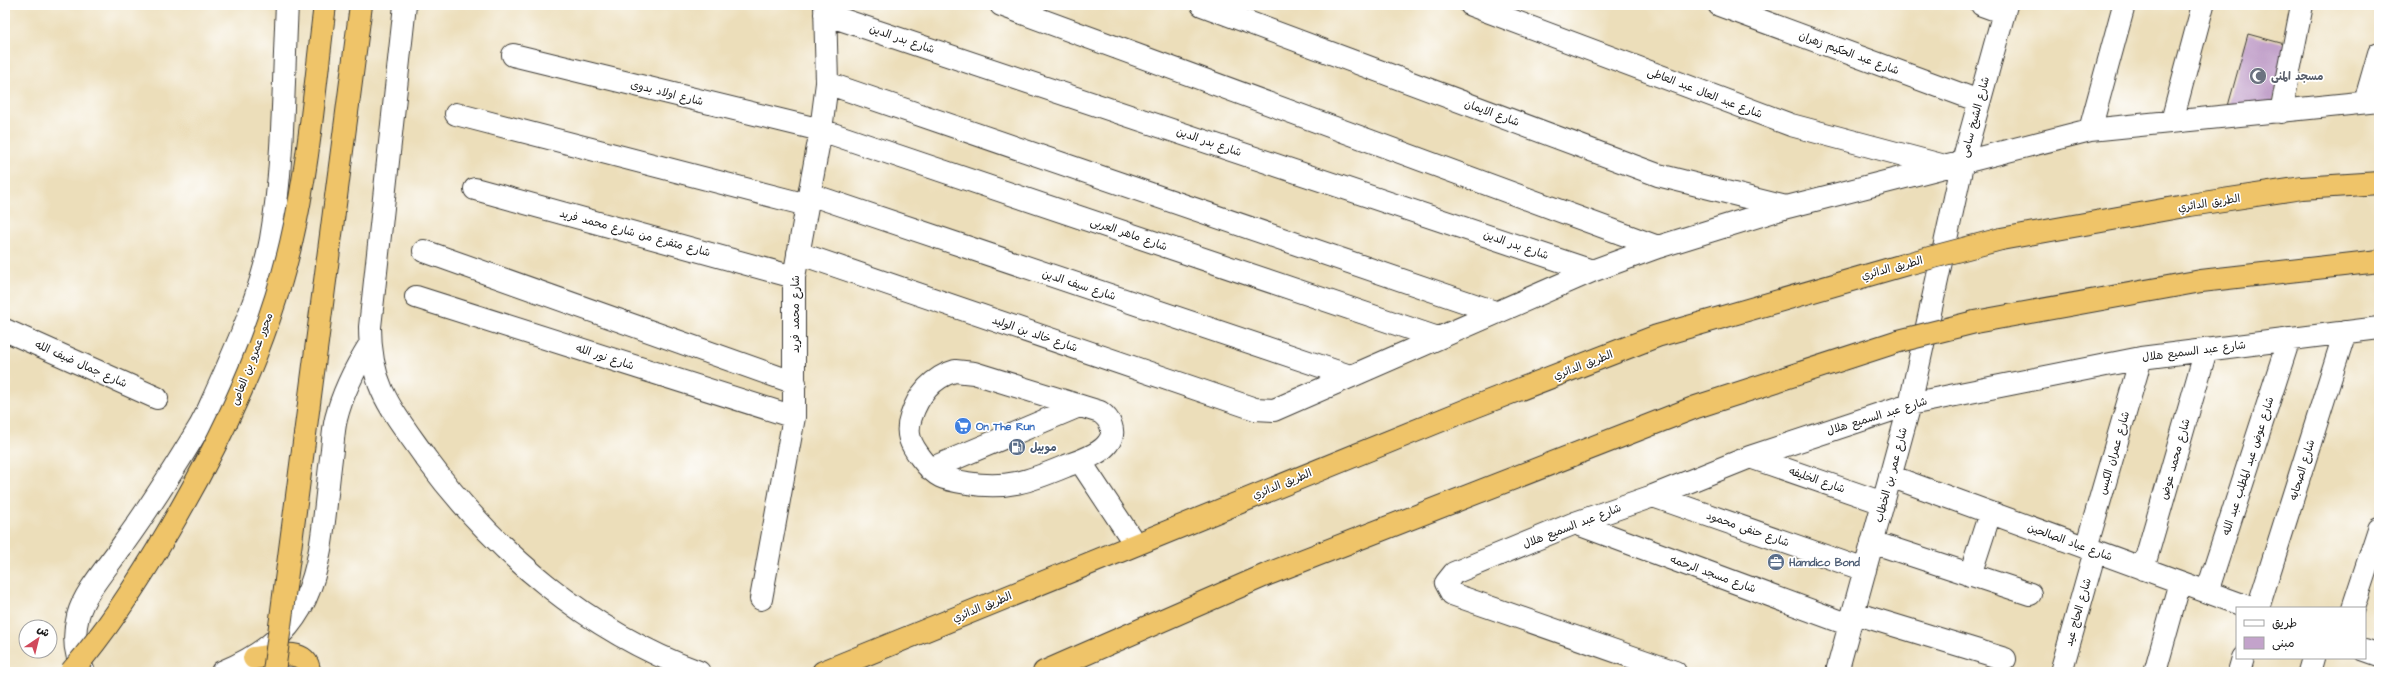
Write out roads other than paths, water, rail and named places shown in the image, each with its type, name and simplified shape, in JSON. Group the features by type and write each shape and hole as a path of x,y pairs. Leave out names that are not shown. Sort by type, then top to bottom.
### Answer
{"main road":[{"name":"محور عمرو بن العاص","path":"71,672 110,622 150,562 207,460 252,367 266,327 291,244 302,185 325,5"},
{"path":"274,672 361,5"},
{"name":"الطريق الدائري","path":"823,672 1466,410 1657,336 1906,264 2001,239 2190,205 2294,190 2379,183"},
{"path":"1044,672 1268,574 1688,410 1899,341 1975,322 2201,281 2379,261"},
{"path":"254,658 293,655 301,656 307,662 309,672"}],"street":[{"path":"84,672 75,648 75,631 78,615 85,600 137,525 199,429 229,365 262,274 270,240 278,188 287,5"},
{"path":"405,5 370,327 370,344 376,378 391,409 454,496 484,528 547,586 580,610 652,652 699,672"},
{"path":"1002,5 1658,247"},
{"name":"شارع الايمان","path":"1202,5 1658,175 1787,207"},
{"name":"شارع عبد العال عبد العاطى","path":"1471,5 1791,125 1953,163"},
{"name":"شارع عبد الحكيم زهران","path":"1719,5 1979,101"},
{"path":"1982,5 2005,9"},
{"path":"2090,130 2124,5"},
{"path":"2172,121 2203,5"},
{"path":"2281,112 2302,5"},
{"name":"شارع محمد فريد","path":"761,599 794,418 794,277 821,130 827,83 825,9"},
{"name":"شارع بدر الدين","path":"825,9 1592,271"},
{"name":"شارع الشيخ سامى","path":"1948,230 1953,163 1979,101 2005,9"},
{"path":"1350,376 1592,271 1658,247 1787,207 1953,163 2090,130 2172,121 2281,112 2372,101 2379,53"},
{"name":"شارع اولاد بدوى","path":"514,55 821,130"},
{"path":"827,83 1495,312"},
{"name":"شارع سيف الدين","path":"456,114 808,200 1350,376"},
{"name":"شارع ماهر العربى","path":"821,130 1438,338"},
{"name":"شارع متفرع من شارع محمد فريد","path":"476,189 794,277"},
{"name":"شارع عمر بن الخطاب","path":"1838,672 1910,404 1948,230"},
{"path":"424,251 795,383"},
{"name":"شارع خالد بن الوليد","path":"798,253 1255,409 1274,410 1350,376"},
{"name":"شارع نور الله","path":"416,297 794,418"},
{"name":"شارع عبد السميع هلال","path":"1675,672 1452,594 1446,583 1454,573 1575,523 1653,496 1750,457 1910,404 2141,358 2379,328"},
{"name":"شارع جمال ضيف الله","path":"5,330 157,398"},
{"name":"شارع الصحابه","path":"2258,607 2345,332"},
{"name":"شارع عوض عبد المطلب عبد الله","path":"2207,592 2289,339"},
{"path":"222,672 254,658 280,636 301,610 309,594 318,562 336,419 344,393 355,368 370,344"},
{"name":"شارع محمد عوض","path":"2143,569 2206,350"},
{"name":"شارع عمران الكبس","path":"2090,550 2141,358"},
{"path":"964,371 974,373 1079,406 1100,412 1107,418 1111,426 1112,435 1109,443 1102,449 1080,461 1027,481 1004,486 981,486 948,480 935,474 911,444 909,423 925,391 938,378 946,374 964,371"},
{"path":"930,469 1079,406"},
{"name":"شارع الخليفه","path":"1750,457 1883,502"},
{"path":"1080,461 1135,544"},
{"name":"شارع عباد الصالحين","path":"1890,476 2248,607"},
{"name":"شارع حنفى محمود","path":"1653,496 1865,570"},
{"path":"1970,574 1990,513"},
{"name":"شارع مسجد الرحمه","path":"1575,523 1852,619 2005,659"},
{"path":"2353,607 2379,529"},
{"path":"1872,542 2030,594"},
{"name":"شارع الحاج عيد","path":"2061,672 2090,550"},
{"path":"2155,672 2180,582"},
{"path":"2366,650 2379,655"},
{"path":"2239,672 2243,659"},
{"path":"2309,672 2313,659"}],"place":[{"name":"مسجد المنى","path":"2258,76"},
{"name":"On The Run","path":"963,426"},
{"name":"موبيل","path":"1017,447"},
{"name":"Hamdico Bond","path":"1776,562"}]}
